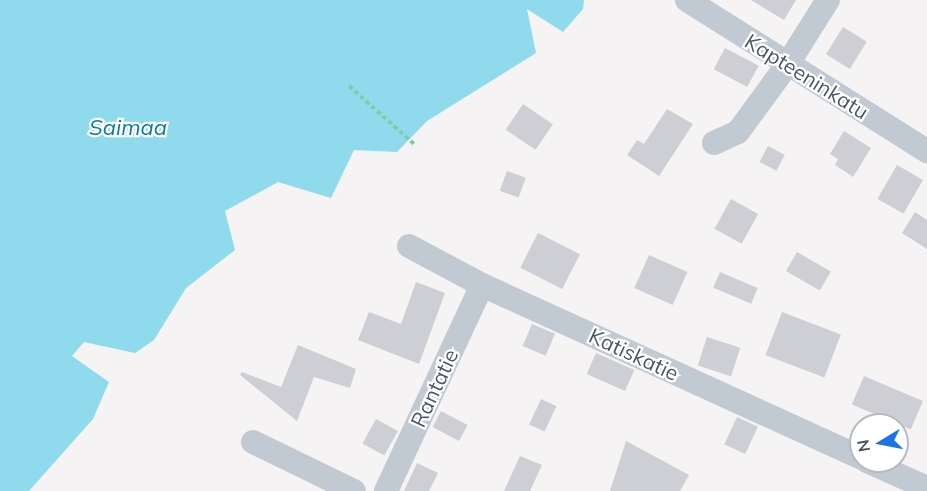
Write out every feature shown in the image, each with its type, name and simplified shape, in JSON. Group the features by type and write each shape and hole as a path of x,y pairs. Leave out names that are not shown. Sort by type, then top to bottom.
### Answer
{"street":[{"name":"Kapteeninkatu","path":"687,0 927,151"},
{"path":"714,143 738,132 787,65 828,0"},
{"name":"Katiskatie","path":"410,246 482,285 849,453"},
{"name":"Rantatie","path":"386,491 482,285"},
{"path":"253,442 354,491"},
{"path":"889,473 912,486"}],"path":[{"path":"349,86 414,144"}],"water":[{"name":"Saimaa","path":"0,0 584,0 583,9 563,32 527,9 536,53 427,121 397,152 354,150 331,198 278,182 225,211 235,250 186,288 154,340 135,353 84,342 72,356 109,382 93,419 29,491 0,491"}],"building":[{"path":"751,0 796,0 784,20"},
{"path":"843,27 867,42 850,69 826,54"},
{"path":"725,48 759,66 747,87 714,69"},
{"path":"523,104 553,124 536,150 506,130"},
{"path":"667,109 693,124 659,176 627,155 637,140 644,144"},
{"path":"844,131 871,148 853,177 835,165 838,159 830,154"},
{"path":"768,146 785,155 776,171 760,162"},
{"path":"897,165 923,180 903,214 878,199"},
{"path":"507,171 526,178 519,198 500,191"},
{"path":"731,199 758,214 742,244 715,229"},
{"path":"915,212 927,220 927,249 902,233"},
{"path":"538,233 580,254 562,289 520,268"},
{"path":"797,252 831,272 820,291 786,271"},
{"path":"649,255 687,272 673,305 634,288"},
{"path":"720,272 758,288 751,304 713,288"},
{"path":"416,282 445,293 419,364 358,340 369,312 401,324"},
{"path":"782,312 841,335 824,378 766,355"},
{"path":"532,324 555,334 546,356 523,346"},
{"path":"707,337 740,348 731,376 698,366"},
{"path":"298,345 356,369 350,388 314,377 297,421 240,375 242,372 281,387"},
{"path":"596,353 634,370 625,391 587,374"},
{"path":"864,376 923,401 911,430 909,413 872,413 852,405"},
{"path":"541,399 556,406 545,432 529,424"},
{"path":"441,411 467,425 459,441 433,427"},
{"path":"737,417 758,427 745,454 724,444"},
{"path":"376,419 398,431 384,456 362,443"},
{"path":"626,441 689,475 680,491 610,491"},
{"path":"520,456 542,465 530,491 504,491"},
{"path":"417,463 438,473 429,491 404,491"}]}
